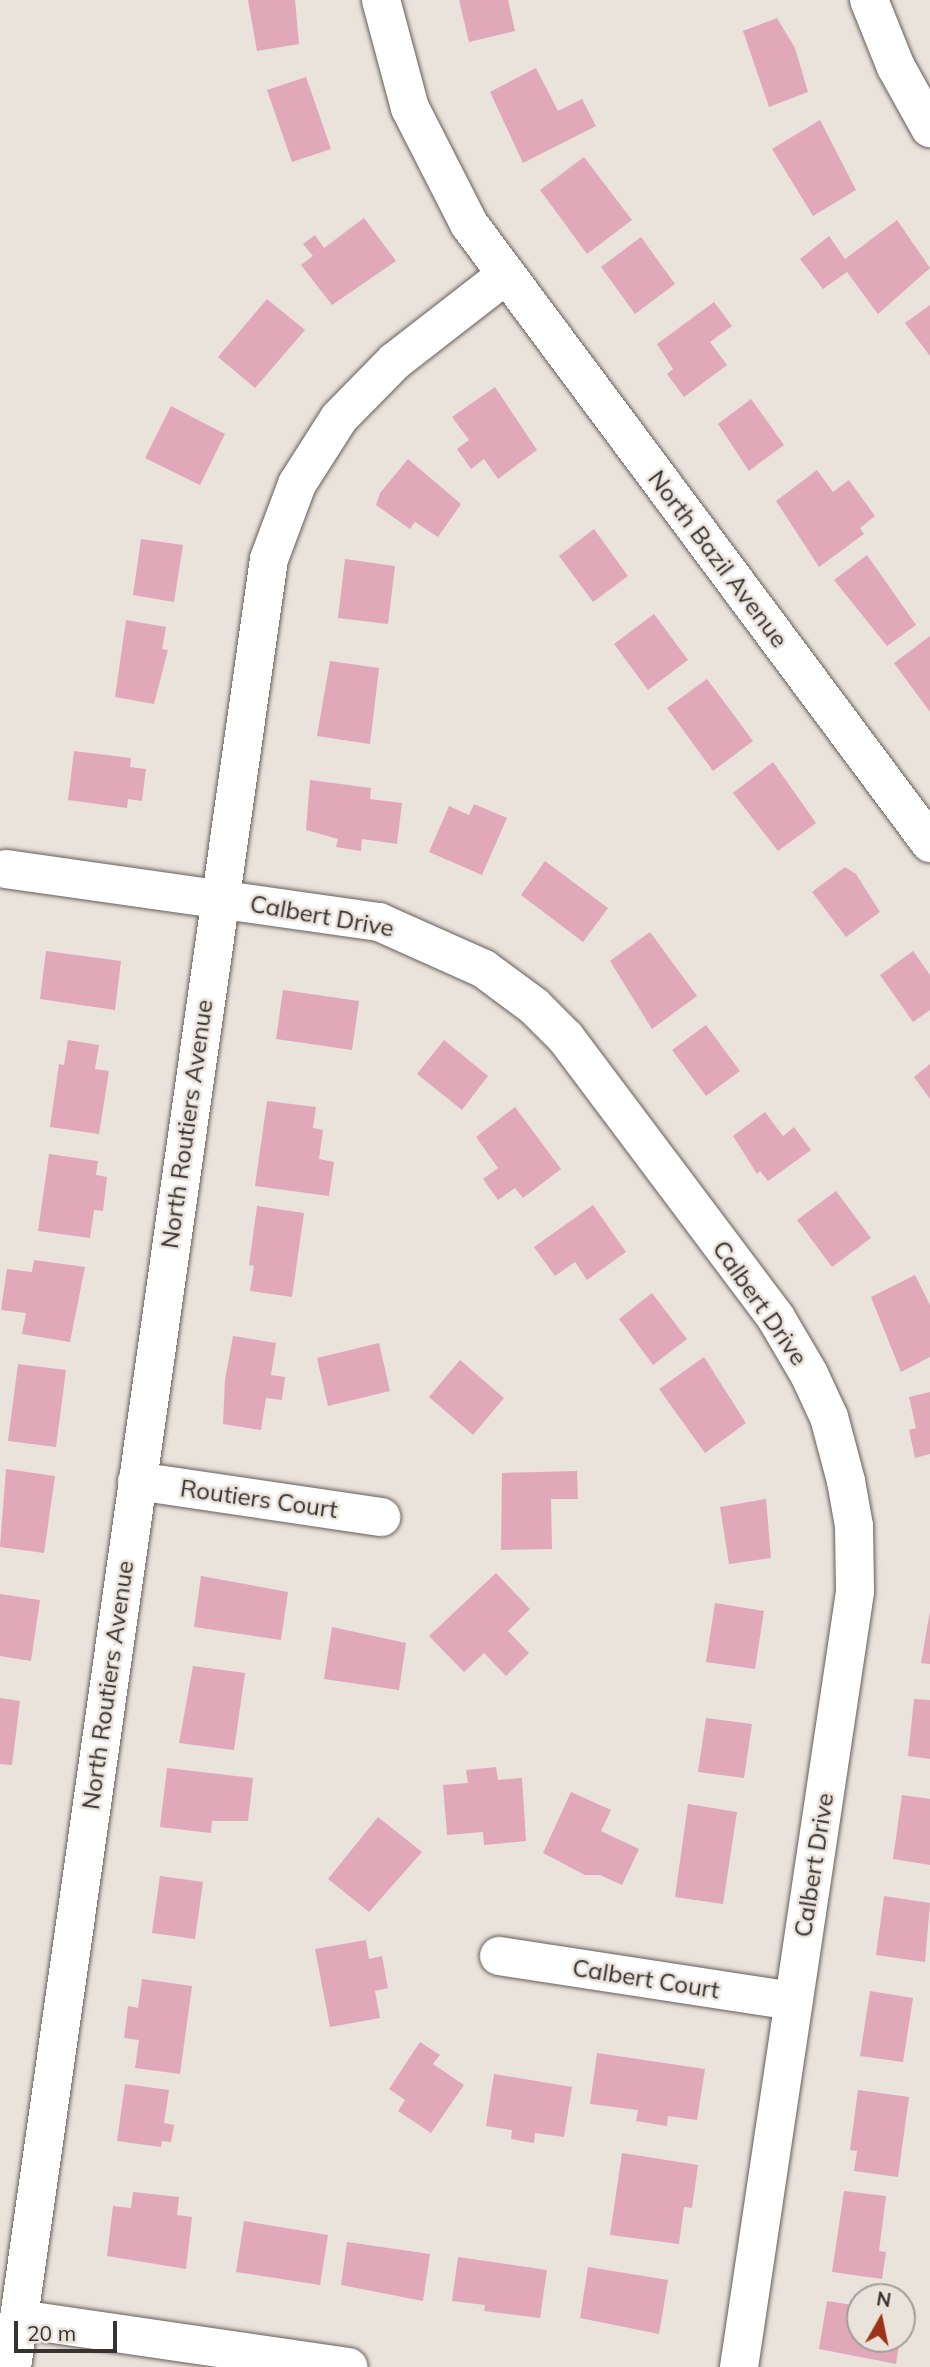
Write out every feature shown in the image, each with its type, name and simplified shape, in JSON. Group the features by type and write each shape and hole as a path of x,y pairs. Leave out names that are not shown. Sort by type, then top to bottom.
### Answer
{"street":[{"path":"381,0 400,78 423,137 468,224 506,275"},
{"path":"869,0 920,91 930,128"},
{"name":"North Bazil Avenue","path":"506,275 930,843"},
{"name":"North Routiers Avenue","path":"12,2367 263,591 290,499 321,444 360,395 506,275"},
{"name":"Calbert Drive","path":"6,869 379,922 484,969 534,1006 573,1047 776,1318 809,1374 839,1447 852,1510 855,1577 739,2367"},
{"name":"Routiers Court","path":"137,1481 381,1517"},
{"name":"Calbert Court","path":"499,1956 794,2001"},
{"path":"19,2319 349,2367"}],"building":[{"path":"248,0 295,0 299,44 257,51"},
{"path":"459,0 508,0 515,31 469,42"},
{"path":"777,18 795,48 808,92 769,107 743,31"},
{"path":"536,68 558,111 582,99 596,126 523,163 490,92"},
{"path":"306,77 331,149 292,162 267,90"},
{"path":"820,120 856,190 813,216 772,149"},
{"path":"584,157 632,220 587,254 540,190"},
{"path":"364,218 396,261 332,305 301,265 313,256 303,244 315,235 324,248"},
{"path":"897,220 930,268 878,314 847,272 823,289 800,259 829,236 845,259"},
{"path":"641,237 675,284 635,314 601,267"},
{"path":"267,299 305,330 255,388 218,357"},
{"path":"714,302 732,326 710,342 727,365 684,397 667,374 673,369 657,344"},
{"path":"930,305 930,356 905,323"},
{"path":"495,387 537,450 498,479 484,459 471,469 457,449 469,440 452,417"},
{"path":"751,399 784,445 749,471 718,424"},
{"path":"171,406 225,434 200,485 145,458"},
{"path":"408,459 461,504 438,537 415,522 410,529 376,505 380,493"},
{"path":"817,470 833,492 849,480 875,516 860,528 864,534 819,567 776,501"},
{"path":"594,529 628,576 593,602 559,556"},
{"path":"141,539 183,545 174,602 133,595"},
{"path":"867,555 916,625 887,646 834,580"},
{"path":"345,559 395,566 388,624 338,618"},
{"path":"654,614 688,660 648,690 614,644"},
{"path":"126,620 166,627 162,649 168,650 154,704 115,697"},
{"path":"930,636 930,712 894,663"},
{"path":"330,661 379,668 370,744 317,736"},
{"path":"707,679 753,741 713,771 667,708"},
{"path":"74,751 131,758 130,767 146,769 142,801 128,799 127,808 68,800"},
{"path":"773,762 816,823 778,851 733,793"},
{"path":"310,780 371,788 370,799 402,803 397,844 362,839 361,851 336,847 338,839 306,830"},
{"path":"474,804 507,818 482,875 429,852 449,806 469,815"},
{"path":"545,861 608,908 583,942 521,895"},
{"path":"845,867 856,874 880,912 846,937 812,892"},
{"path":"650,932 697,996 652,1029 610,961"},
{"path":"46,951 121,961 115,1010 40,999"},
{"path":"913,951 930,975 930,1010 913,1022 880,975"},
{"path":"283,990 359,1001 352,1050 276,1039"},
{"path":"706,1025 740,1071 706,1096 672,1050"},
{"path":"68,1040 99,1045 95,1069 109,1071 99,1134 50,1127 59,1064 64,1065"},
{"path":"444,1040 488,1076 462,1110 417,1074"},
{"path":"930,1064 930,1099 914,1077"},
{"path":"267,1101 316,1107 313,1128 323,1130 319,1159 334,1162 329,1196 255,1186"},
{"path":"515,1107 561,1169 523,1198 515,1188 498,1200 483,1179 498,1168 476,1137"},
{"path":"765,1112 783,1136 794,1127 811,1150 768,1181 760,1171 757,1174 733,1136"},
{"path":"49,1154 98,1161 96,1175 107,1177 103,1211 94,1210 90,1238 38,1231"},
{"path":"836,1191 871,1238 832,1267 797,1220"},
{"path":"593,1205 626,1252 587,1280 575,1262 555,1276 534,1247"},
{"path":"257,1206 304,1213 292,1297 250,1291 254,1266 249,1265"},
{"path":"34,1260 85,1267 70,1342 22,1334 26,1313 1,1310 7,1269 32,1272"},
{"path":"915,1275 930,1305 930,1357 901,1372 871,1297"},
{"path":"652,1293 687,1339 653,1365 619,1319"},
{"path":"233,1336 276,1343 271,1375 285,1377 282,1400 266,1398 261,1430 223,1424 225,1380"},
{"path":"379,1343 390,1391 328,1406 317,1358"},
{"path":"704,1357 746,1423 705,1453 659,1389"},
{"path":"460,1360 504,1398 473,1435 429,1397"},
{"path":"18,1364 66,1370 56,1447 8,1441"},
{"path":"930,1392 930,1454 915,1458 909,1430 916,1428 909,1397"},
{"path":"6,1469 55,1476 44,1553 0,1547"},
{"path":"577,1471 578,1499 551,1499 552,1549 501,1550 502,1473"},
{"path":"766,1499 771,1558 729,1564 720,1507"},
{"path":"496,1573 530,1609 508,1631 529,1653 506,1676 484,1653 464,1672 429,1636"},
{"path":"201,1576 288,1592 281,1640 194,1627"},
{"path":"0,1594 40,1600 31,1661 0,1656"},
{"path":"715,1603 764,1611 755,1669 706,1662"},
{"path":"930,1611 930,1664 921,1663"},
{"path":"332,1627 406,1643 399,1690 324,1679"},
{"path":"193,1666 245,1673 234,1750 179,1743"},
{"path":"0,1698 20,1701 12,1765 0,1764"},
{"path":"914,1699 930,1700 930,1759 908,1756"},
{"path":"706,1718 752,1724 744,1778 698,1772"},
{"path":"496,1767 498,1780 522,1778 526,1841 484,1845 483,1832 447,1835 443,1785 468,1783 466,1770"},
{"path":"167,1768 253,1778 248,1821 212,1821 211,1833 160,1827"},
{"path":"571,1792 611,1810 601,1831 639,1849 622,1885 600,1875 585,1875 543,1853"},
{"path":"902,1795 930,1799 930,1865 893,1859"},
{"path":"688,1804 737,1812 723,1904 675,1897"},
{"path":"378,1817 422,1852 369,1912 328,1879"},
{"path":"160,1876 203,1882 195,1939 152,1933"},
{"path":"884,1896 930,1903 925,1962 876,1955"},
{"path":"366,1940 369,1959 382,1956 388,1988 375,1991 380,2018 330,2027 315,1949"},
{"path":"142,1979 192,1986 180,2074 135,2068 139,2040 124,2038 128,2006 138,2008"},
{"path":"870,1991 913,1998 903,2062 860,2056"},
{"path":"420,2042 440,2055 433,2064 464,2085 431,2133 398,2111 405,2100 389,2089"},
{"path":"597,2053 705,2069 697,2120 668,2116 667,2126 636,2121 638,2110 590,2104"},
{"path":"494,2074 572,2087 564,2137 535,2133 534,2143 511,2139 512,2130 486,2126"},
{"path":"125,2084 169,2090 164,2123 174,2125 171,2142 162,2141 161,2147 117,2141"},
{"path":"858,2090 909,2097 898,2177 854,2171 857,2151 850,2150"},
{"path":"622,2153 698,2165 692,2208 684,2207 679,2244 610,2235"},
{"path":"844,2191 886,2196 879,2251 886,2252 882,2279 832,2272"},
{"path":"133,2192 179,2197 177,2215 192,2217 186,2269 107,2256 113,2206 131,2208"},
{"path":"244,2221 328,2235 320,2285 236,2272"},
{"path":"347,2242 430,2254 423,2301 341,2285"},
{"path":"458,2257 547,2270 540,2318 484,2311 485,2305 452,2301"},
{"path":"588,2267 668,2280 659,2334 580,2318"},
{"path":"827,2301 846,2304 846,2353 898,2353 896,2364 819,2349"}]}
